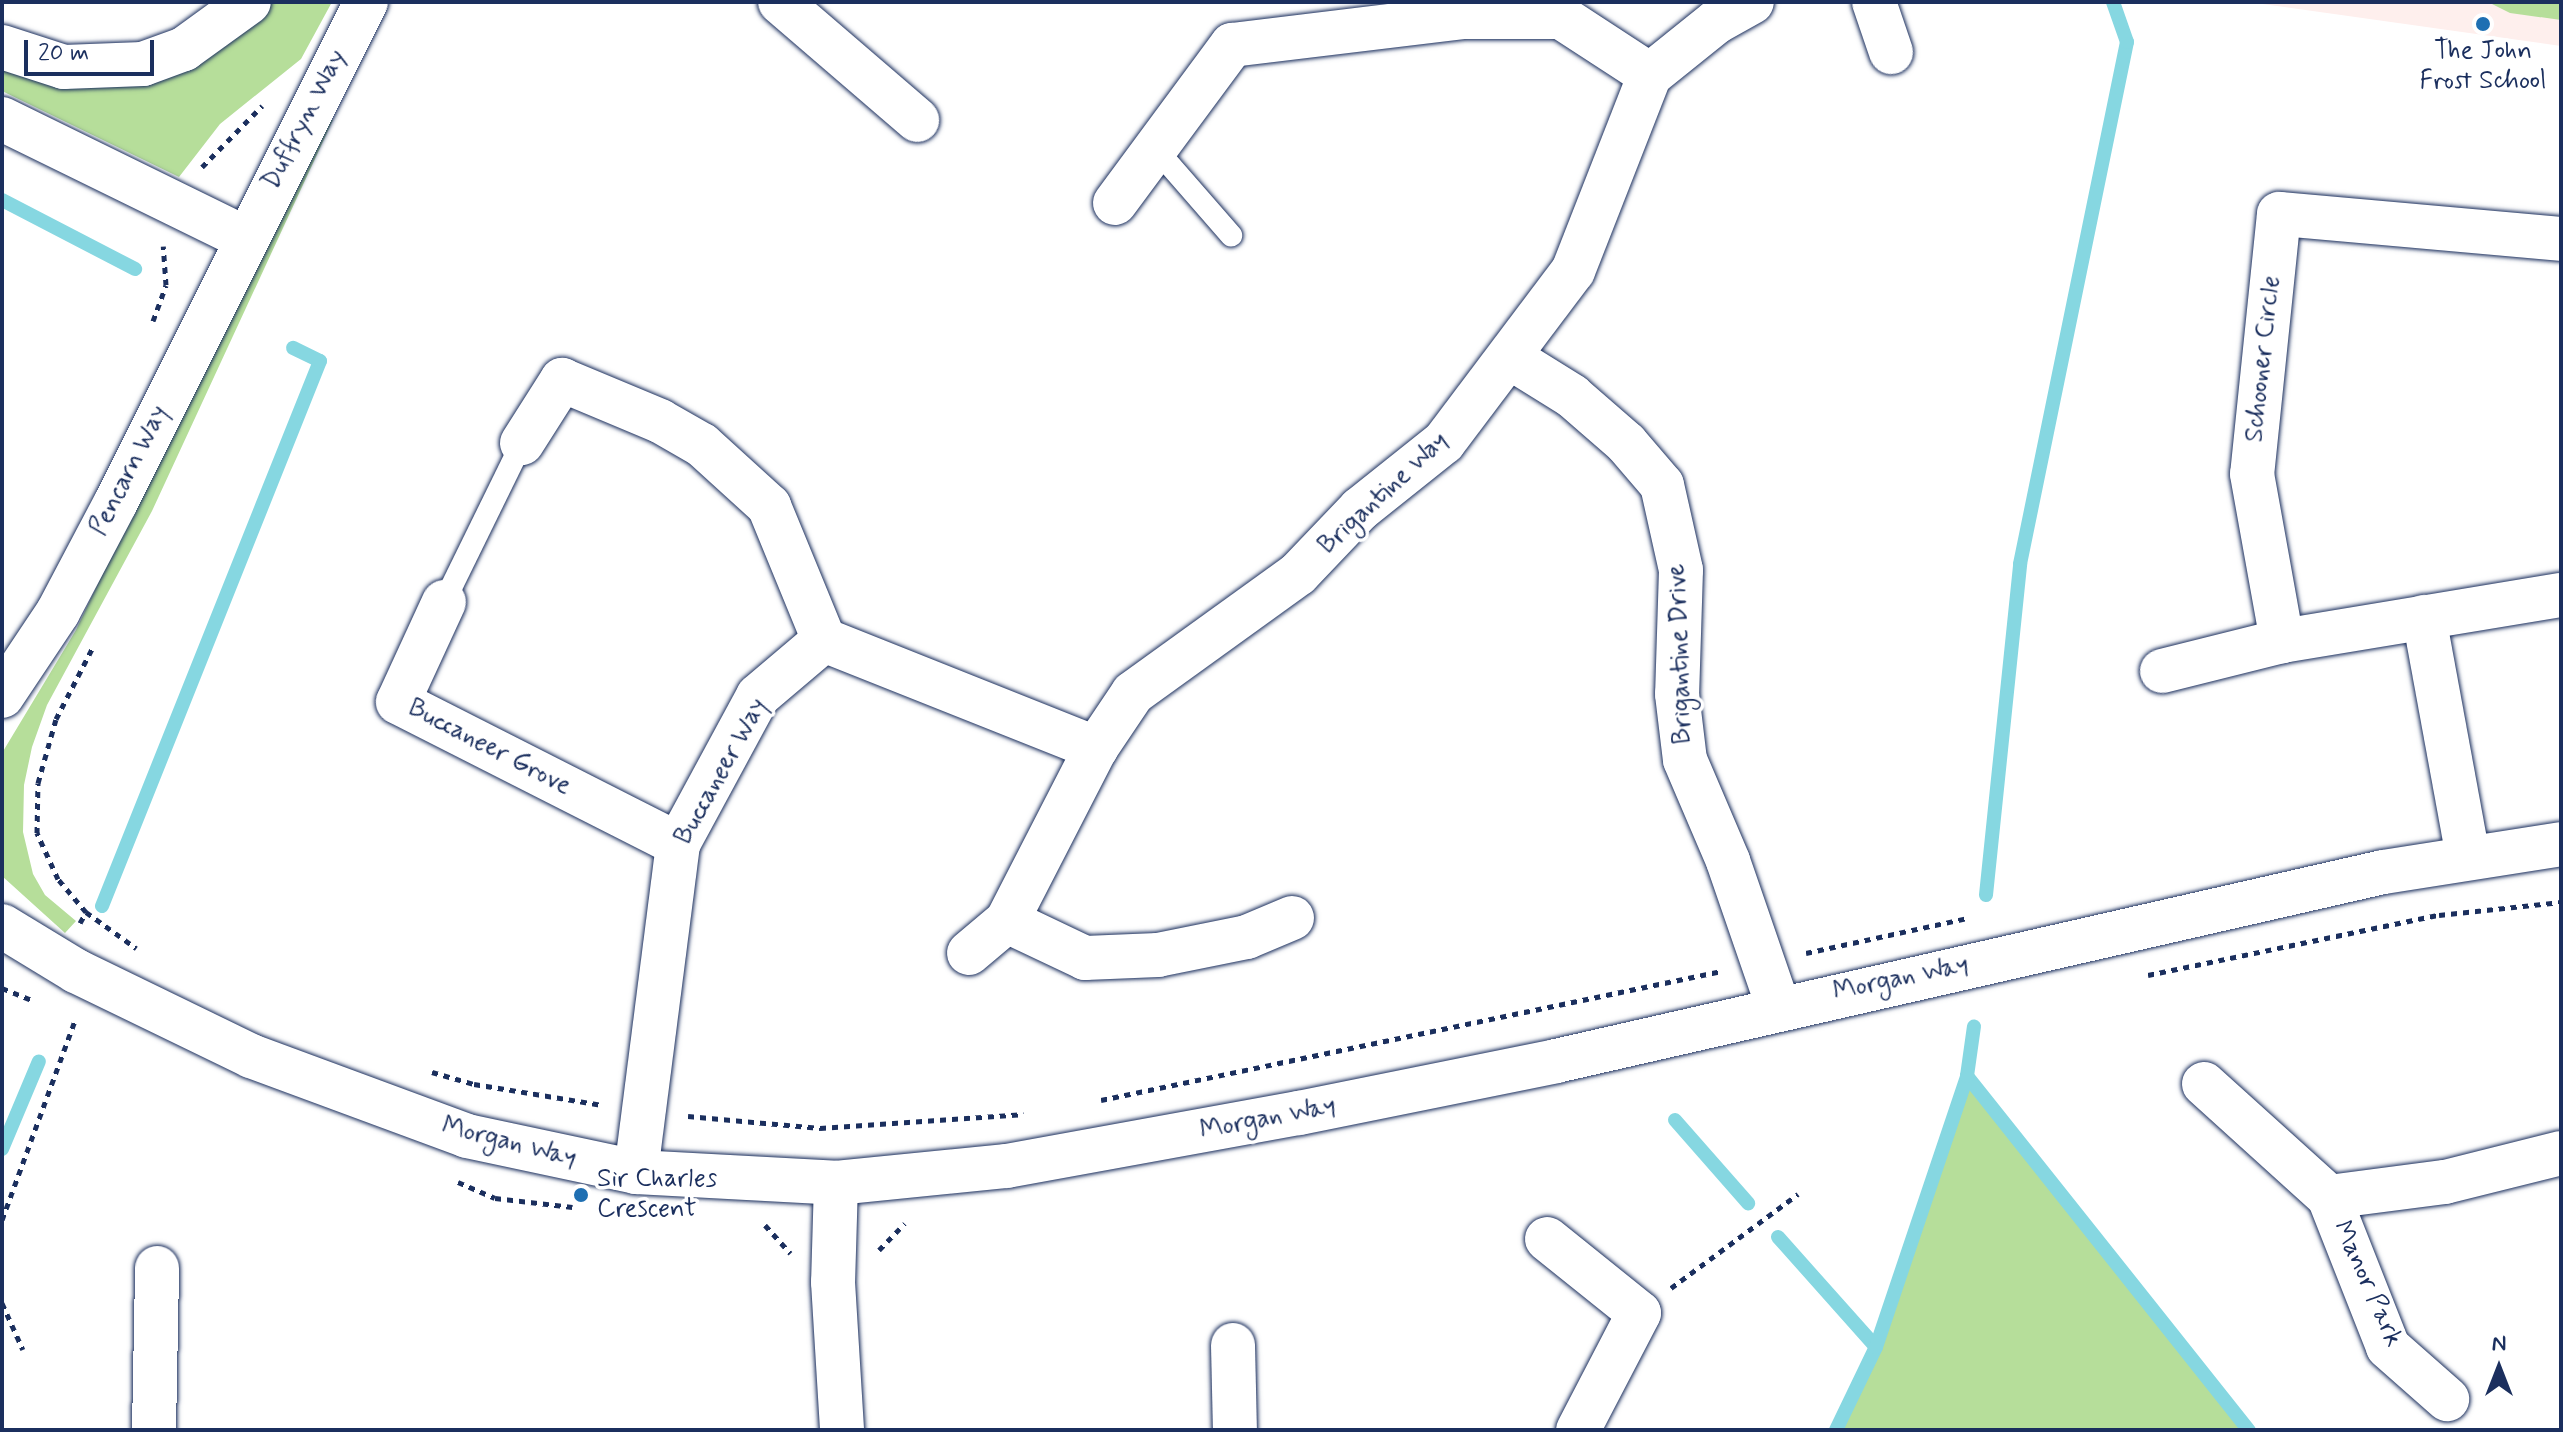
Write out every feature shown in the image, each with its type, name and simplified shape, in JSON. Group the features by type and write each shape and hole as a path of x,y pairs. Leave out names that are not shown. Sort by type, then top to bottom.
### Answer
{"street":[{"path":"2,47 64,67 143,64 184,49 249,2"},
{"name":"Duffryn Way","path":"245,238 366,2"},
{"path":"780,2 917,120"},
{"name":"Brigantine Way","path":"969,953 1007,921 1096,748 1133,693 1181,664 1298,574 1360,509 1444,442 1511,358 1573,271 1650,75 1716,22 1752,2"},
{"path":"1874,2 1891,52"},
{"path":"1115,203 1232,45 1464,10 1561,17 1650,75"},
{"path":"2,119 245,238"},
{"name":"Schooner Circle","path":"2282,641 2252,474 2279,214 2561,239"},
{"name":"Pencarn Way","path":"2,696 58,612 116,502 245,238"},
{"name":"Brigantine Drive","path":"1511,358 1572,396 1626,443 1662,485 1681,570 1677,694 1685,760 1778,1006"},
{"path":"522,443 562,380 660,421 702,445 769,506 824,640 1096,748"},
{"path":"2162,671 2282,641 2561,595"},
{"name":"Buccaneer Grove","path":"444,602 398,702 678,844"},
{"path":"2424,617 2468,856"},
{"name":"Buccaneer Way","path":"636,1172 678,844 758,696 824,640"},
{"name":"Morgan Way","path":"2,926 60,962 251,1056 371,1104 467,1136 636,1172 836,1183 1007,1166 1154,1142 1556,1061 1778,1006 2468,856 2561,844"},
{"path":"1007,921 1085,958 1158,955 1247,937 1292,918"},
{"name":"Manor Park","path":"2204,1084 2329,1197 2388,1347 2447,1399"},
{"name":"Manor Park","path":"2329,1197 2445,1182 2561,1153"},
{"path":"836,1183 833,1282 842,1430"},
{"path":"1547,1239 1639,1313 1578,1430"},
{"path":"154,1430 157,1268"},
{"path":"1233,1345 1235,1430"}],"lane":[{"path":"1155,148 1231,235"},
{"path":"444,602 522,443"}],"path":[{"path":"147,335 166,285 164,247 157,239"},
{"path":"101,630 56,719 38,783 37,833 58,879 86,912 145,954"},
{"path":"2,988 38,1003 86,912"},
{"path":"1096,1101 1975,916"},
{"path":"2,1220 75,1020"},
{"path":"430,1071 474,1084 643,1112 820,1128 1034,1113"},
{"path":"1639,1313 1798,1194"},
{"path":"2,1303 23,1350"}],"shaded area":[{"name":"The John Frost School","path":"2248,2 2561,2 2561,46"}],"green space":[{"path":"272,2 332,2 301,59 220,124 179,177 2,91 2,66 240,35"},
{"path":"2488,2 2561,2 2561,20 2510,13"},
{"path":"320,115 333,120 152,511 47,705 32,747 24,785 23,832 33,874 45,895 76,921 65,933 2,876 2,753 76,630"},
{"path":"1967,1076 2249,1430 1836,1430 1876,1347"}],"waterway":[{"path":"1986,895 2020,564 2127,42 2113,2"},
{"path":"2,200 135,269"},
{"path":"102,906 320,361 293,348"},
{"path":"1836,1430 1876,1347 1967,1076 1974,1026"},
{"path":"2,1149 39,1061"},
{"path":"1967,1076 2249,1430"},
{"path":"1675,1120 1748,1203"},
{"path":"1778,1237 1876,1347"}],"place":[{"name":"The John Frost School","path":"2483,24"},
{"name":"Sir Charles Crescent","path":"581,1195"}]}
